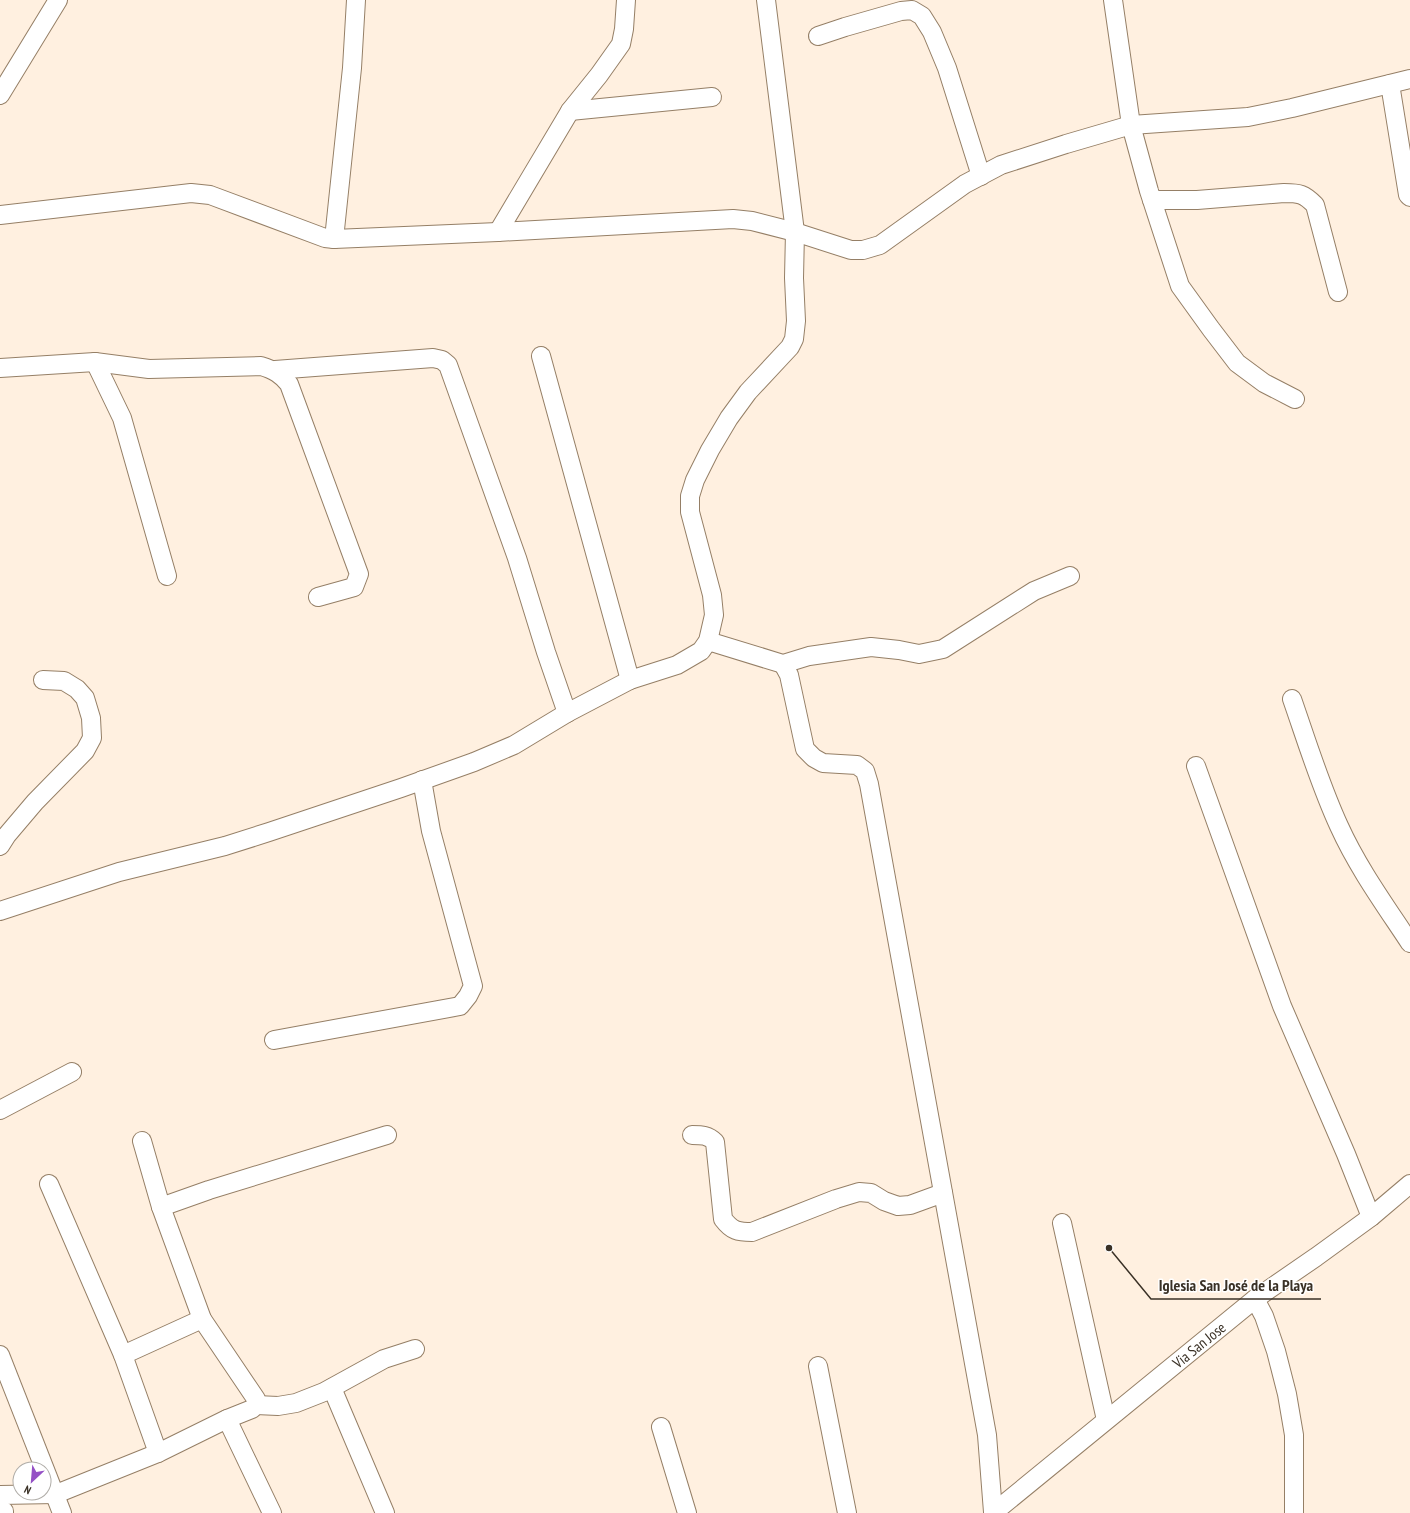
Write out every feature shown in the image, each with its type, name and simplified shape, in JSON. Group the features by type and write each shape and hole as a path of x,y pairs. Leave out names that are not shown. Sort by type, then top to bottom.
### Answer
{"street":[{"path":"0,95 58,0"},
{"path":"334,239 352,68 356,0"},
{"path":"498,232 570,111 599,75 621,44 624,29 626,0"},
{"path":"0,911 119,872 225,846 261,835 474,762 514,745 567,713 630,680 677,666 701,652 708,640 714,615 712,595 692,524 690,496 695,480 710,450 729,418 748,392 790,347 794,339 796,321 794,278 795,232 766,0"},
{"path":"1113,0 1131,125 1152,200 1180,286 1237,363 1264,383 1295,399"},
{"path":"818,36 901,11 912,10 922,16 932,32 947,68 981,176"},
{"path":"0,215 191,193 210,195 325,238 334,239 498,232 733,219 752,221 795,232 851,250 863,250 880,245 965,184 1001,165 1131,125 1248,117 1292,108 1410,79"},
{"path":"1390,84 1408,195 1410,197"},
{"path":"570,111 712,97"},
{"path":"1152,200 1197,200 1284,193 1298,193 1307,197 1315,205 1338,292"},
{"path":"541,356 630,680"},
{"path":"0,368 95,362 149,369 261,366 275,370 433,358 442,360 448,366 517,558 546,652 567,713"},
{"path":"95,362 122,418 167,576"},
{"path":"275,370 283,376 289,384 359,574 354,587 318,597"},
{"path":"708,640 783,664 809,656 871,647 919,654 943,649 1034,591 1070,576"},
{"path":"783,664 789,675 793,688 805,749 814,758 823,763 857,764 865,771 869,784 987,1434 993,1513"},
{"path":"0,846 7,835 35,802 85,751 92,738 91,718 85,698 77,689 64,680 43,680"},
{"path":"1292,699 1314,763 1339,826 1363,872 1410,943"},
{"path":"1196,766 1282,1006 1346,1154 1370,1217"},
{"path":"274,1040 460,1006 468,996 473,986 431,831 422,780"},
{"path":"0,1110 72,1072"},
{"path":"162,1207 210,1190 388,1135"},
{"path":"692,1135 705,1135 715,1142 723,1219 729,1227 740,1232 752,1232 836,1199 858,1192 871,1193 884,1201 898,1206 910,1205 943,1193"},
{"path":"3,1506 56,1494 158,1453 227,1419 252,1409 256,1404 256,1399 202,1319 162,1207 142,1141"},
{"path":"49,1184 123,1355 158,1453"},
{"name":"Via San Jose","path":"993,1513 1255,1299 1316,1257 1409,1189"},
{"path":"1062,1223 1106,1420"},
{"path":"1255,1299 1264,1316 1276,1351 1287,1394 1294,1435 1294,1513"},
{"path":"123,1355 202,1319"},
{"path":"256,1404 278,1406 296,1403 332,1388 384,1359 415,1349"},
{"path":"0,1354 56,1494 62,1513"},
{"path":"818,1366 847,1513"},
{"path":"332,1388 385,1513"},
{"path":"227,1419 272,1513"},
{"path":"661,1427 687,1513"}],"place":[{"name":"Iglesia San José de la Playa","path":"1109,1248"}]}
